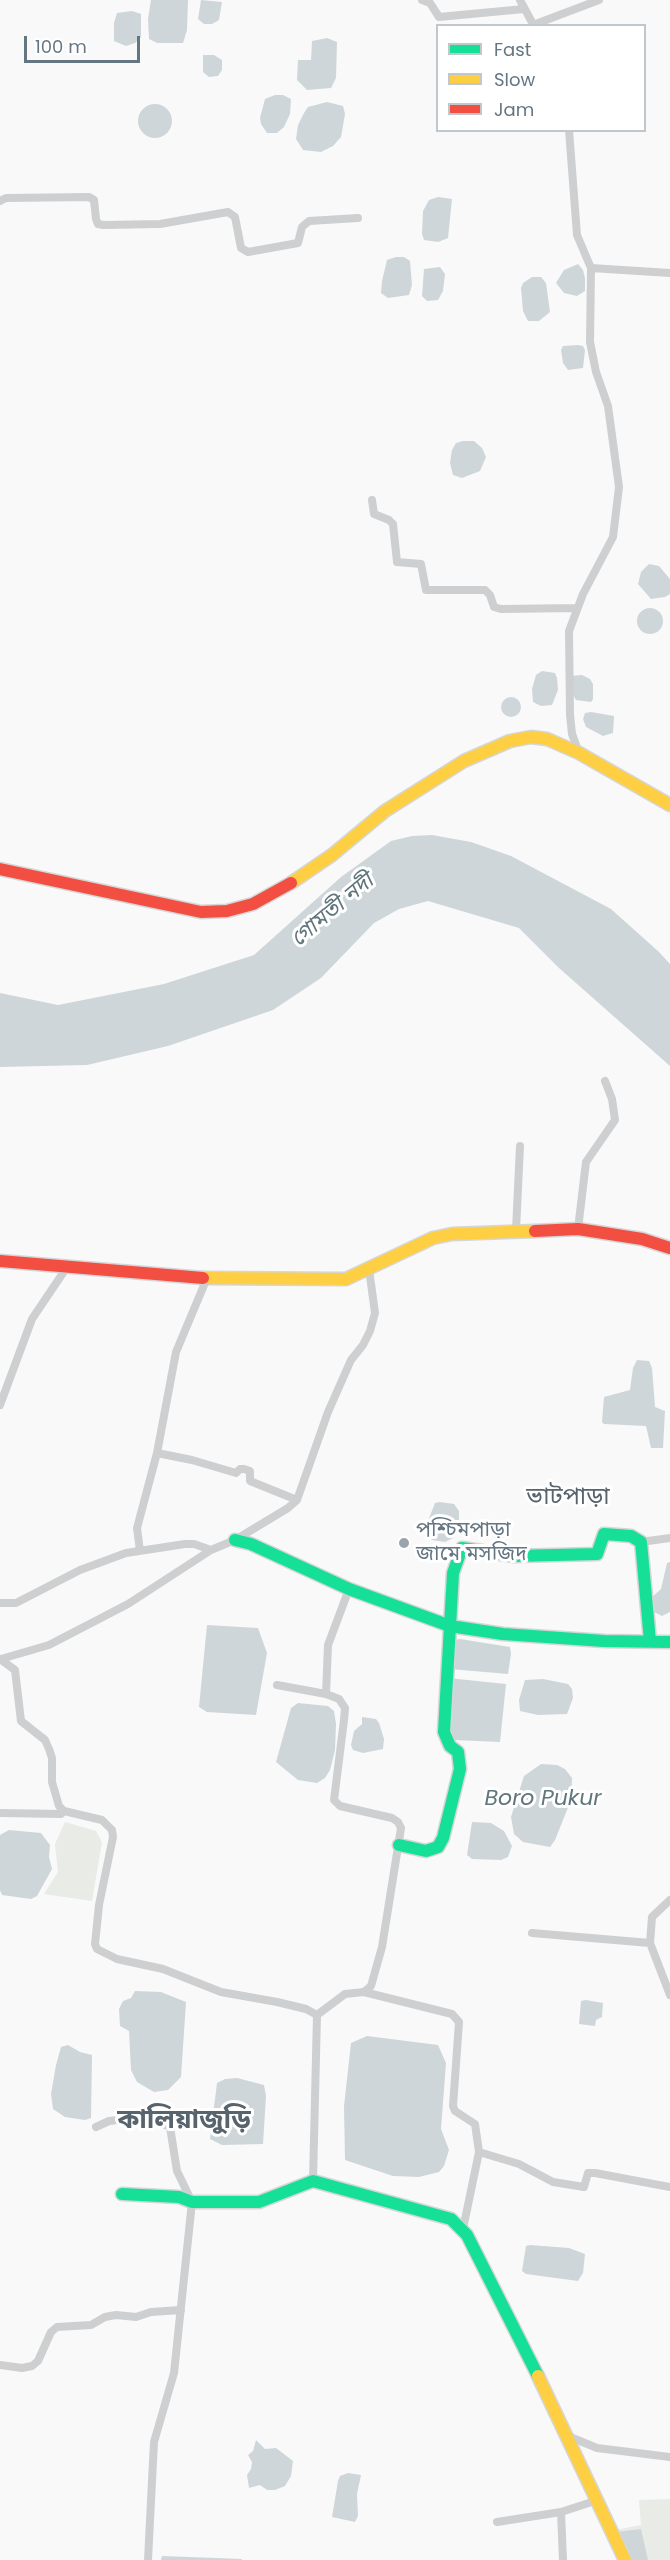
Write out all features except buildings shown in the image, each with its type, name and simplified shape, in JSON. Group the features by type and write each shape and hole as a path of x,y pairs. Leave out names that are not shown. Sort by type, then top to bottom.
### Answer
{"street":[{"path":"422,0 430,3 439,17 524,9"},
{"path":"520,0 533,24"},
{"path":"537,24 599,0"},
{"path":"569,132 577,235 591,268 590,342 596,372 608,406 619,487 613,537 577,608 569,640 570,715 572,734 579,753"},
{"path":"0,201 6,198 89,198 94,200 98,224 104,225 160,224 228,212 235,216 240,248 248,252 298,243 304,223 309,221 358,218"},
{"path":"591,268 670,273"},
{"path":"372,500 374,514 393,524 397,562 421,564 426,590 484,591 490,595 494,608 501,609 577,608"},
{"path":"0,869 201,912 227,912 253,904 279,891 332,855 385,811 464,761 510,741 531,737 547,739 579,753 670,805"},
{"path":"578,1229 586,1162 615,1120 612,1099 605,1081"},
{"path":"516,1230 520,1146"},
{"path":"0,1262 207,1278 346,1280 433,1238 452,1234 578,1229 642,1239 670,1248"},
{"path":"0,1405 32,1319 67,1268"},
{"path":"1,1659 49,1646 128,1604 211,1550 235,1540 288,1508 297,1500 328,1413 351,1360 363,1345 370,1330 375,1312 369,1269"},
{"path":"140,1551 137,1528 157,1453 176,1353 207,1278"},
{"path":"157,1453 192,1460 236,1473 240,1468 250,1471 250,1481 297,1500"},
{"path":"399,1845 426,1851 438,1847 443,1838 460,1769 458,1752 450,1746 444,1732 453,1573 462,1548 514,1556 597,1554 604,1534 631,1536 641,1542 670,1538"},
{"path":"235,1540 251,1544 349,1589 450,1626 503,1634 604,1641 670,1642"},
{"path":"641,1542 650,1641"},
{"path":"0,1603 16,1603 80,1570 126,1553 184,1544 194,1544 211,1550"},
{"path":"326,1694 328,1645 349,1589"},
{"path":"1,1659 15,1670 21,1721 45,1740 49,1749 56,1800 64,1811 102,1820 112,1830 113,1837 99,1905 95,1944 102,1954 163,1969 221,1992 277,2002 306,2009 317,2015"},
{"path":"277,1685 326,1694 339,1699 345,1708 334,1800 340,1806 392,1818 401,1828 382,1947 371,1986 364,1992"},
{"path":"0,1813 61,1814 64,1811"},
{"path":"670,1900 652,1917 650,1943 670,1995"},
{"path":"531,1933 650,1943"},
{"path":"317,2015 345,1994 364,1992 452,2014 457,2018 459,2022 453,2106 455,2111 475,2124 479,2152 463,2229"},
{"path":"313,2181 317,2015"},
{"path":"96,2127 109,2121 136,2118 156,2121 170,2127 177,2170 192,2202 174,2373 154,2442 148,2560"},
{"path":"479,2152 519,2164 553,2182 584,2187 588,2173 595,2173 670,2187"},
{"path":"122,2194 179,2197 192,2202 259,2202 313,2181 451,2219 463,2229 568,2436 625,2560"},
{"path":"0,2365 22,2368 32,2366 38,2361 51,2332 57,2326 91,2325 105,2317 116,2315 136,2317 151,2312 181,2310"},
{"path":"568,2436 597,2448 670,2457"},
{"path":"580,2461 588,2452 597,2448"},
{"path":"497,2522 561,2512 598,2500"},
{"path":"561,2512 562,2560"}],"shaded area":[{"path":"65,1822 96,1831 102,1842 92,1901 44,1894 58,1872 55,1844"},
{"path":"670,2499 670,2560 629,2560 615,2530 641,2525 639,2500"}],"water":[{"path":"151,0 188,0 187,30 183,43 157,43 149,39 148,19"},
{"path":"201,0 222,2 219,20 212,24 204,24 198,19"},
{"path":"132,11 141,14 141,37 135,43 126,46 114,41 114,23 117,13"},
{"path":"327,38 337,42 336,78 331,88 307,90 297,80 298,60 311,60 312,41"},
{"path":"203,55 214,55 222,60 222,70 218,76 209,77 203,72"},
{"path":"283,95 291,99 290,114 284,127 277,133 267,133 260,118 265,99"},
{"path":"327,102 343,106 345,114 341,137 333,146 321,152 303,150 296,139 298,125 304,113 308,107"},
{"path":"155,104 167,109 172,121 167,133 155,138 143,133 138,121 143,109"},
{"path":"438,197 452,199 448,238 438,242 424,240 423,211 429,200"},
{"path":"404,257 410,261 412,285 409,295 388,298 381,293 382,281 387,260"},
{"path":"578,264 583,270 585,291 577,296 564,293 556,283 564,270"},
{"path":"440,267 445,274 443,291 438,300 427,301 422,296 424,269"},
{"path":"532,277 541,277 546,283 550,312 539,321 528,321 523,311 521,288 523,283"},
{"path":"563,346 583,346 585,350 583,368 568,370 563,363 561,350"},
{"path":"474,441 482,448 486,457 480,471 462,478 453,475 450,463 452,450 456,443"},
{"path":"649,564 659,566 670,579 670,594 665,597 651,599 638,584 641,572"},
{"path":"650,608 659,612 663,621 659,630 650,634 641,630 637,621 641,612"},
{"path":"542,671 555,673 557,678 558,690 552,705 541,706 533,702 532,689 536,675"},
{"path":"582,675 590,679 593,684 591,702 576,700 572,693 571,676"},
{"path":"511,697 518,700 521,707 518,714 511,717 504,714 501,707 504,700"},
{"path":"585,713 614,716 613,733 603,736 586,727 583,719"},
{"name":"গোমতী নদী","path":"432,835 471,842 511,856 611,909 659,952 670,964 670,1066 559,968 519,928 428,901 399,909 374,923 321,978 273,1010 168,1046 87,1065 0,1067 0,993 58,1005 164,984 254,955 341,877 391,841 412,836"},
{"path":"637,1360 649,1361 652,1368 655,1407 665,1411 663,1448 651,1448 646,1426 604,1424 602,1422 604,1397 630,1390 633,1368"},
{"path":"435,1503 454,1504 459,1511 459,1523 453,1538 445,1542 432,1540 426,1526"},
{"path":"670,1562 670,1612 662,1616 654,1612 651,1598 661,1589 667,1563"},
{"path":"207,1625 258,1628 267,1653 256,1715 207,1712 199,1707"},
{"path":"454,1640 510,1647 508,1674 450,1669"},
{"path":"448,1678 506,1684 500,1742 454,1740 446,1734"},
{"path":"543,1679 568,1684 572,1689 573,1698 567,1714 538,1715 520,1711 519,1700 525,1680"},
{"path":"298,1703 328,1706 334,1711 335,1750 330,1770 325,1778 317,1783 298,1780 276,1762 291,1708"},
{"path":"362,1717 376,1719 379,1723 384,1739 383,1749 363,1753 353,1750 351,1745 354,1731 362,1724"},
{"name":"Boro Pukur","path":"541,1764 557,1765 565,1769 572,1778 571,1800 550,1847 523,1842 514,1834 511,1817 524,1776"},
{"path":"472,1822 491,1823 504,1831 512,1846 508,1857 501,1860 472,1859 467,1855"},
{"path":"9,1830 41,1833 50,1845 49,1857 52,1869 37,1896 31,1899 2,1895 0,1890 0,1835"},
{"path":"135,1991 161,1992 186,2002 181,2077 168,2090 154,2092 137,2082 131,2070 129,2031 120,2026 119,2009 123,2001 131,1998"},
{"path":"581,2001 603,2003 602,2017 596,2020 595,2026 579,2024"},
{"path":"367,2036 438,2045 446,2063 441,2129 449,2150 444,2166 439,2172 419,2177 393,2176 345,2160 344,2106 351,2043"},
{"path":"68,2045 80,2052 92,2055 91,2118 85,2120 65,2117 53,2109 51,2094 56,2065 61,2047"},
{"path":"237,2078 264,2085 266,2096 263,2144 222,2145 210,2139 217,2083 225,2079"},
{"path":"526,2246 569,2248 585,2254 583,2273 578,2281 526,2274 522,2271"},
{"path":"256,2440 265,2449 276,2448 293,2461 291,2476 285,2486 275,2490 267,2490 260,2485 249,2488 247,2475 252,2462 248,2455 253,2451"},
{"path":"348,2473 361,2475 357,2494 358,2516 355,2522 332,2517 338,2481 340,2476"},
{"path":"641,2529 648,2560 629,2560 616,2532"},
{"path":"162,2556 242,2559 242,2560 161,2560"}],"traffic: fast":[{"path":"399,1845 426,1851 438,1847 443,1838 460,1769 458,1752 450,1746 444,1732 453,1573 462,1548 514,1556 597,1554 604,1534 631,1536 641,1542 650,1641"},
{"path":"235,1540 251,1544 349,1589 450,1626 503,1634 604,1641 670,1642"},
{"path":"122,2194 179,2197 192,2202 259,2202 313,2181 451,2219 467,2235 538,2376"}],"traffic: slow":[{"path":"291,883 332,855 385,811 464,761 510,741 531,737 547,739 579,753 670,805"},
{"path":"203,1278 346,1279 433,1238 452,1234 535,1231"},
{"path":"538,2376 625,2560"}],"traffic: jam":[{"path":"0,869 201,912 227,911 253,904 291,883"},
{"path":"535,1231 578,1229 642,1239 670,1248"},
{"path":"0,1261 203,1278"}],"place":[{"name":"পশ্চিমপাড়া জামে মসজিদ","path":"404,1543"}],"district":[{"name":"ভাটপাড়া","path":"568,1498"},
{"name":"কালিয়াজুড়ি","path":"184,2121"}]}
